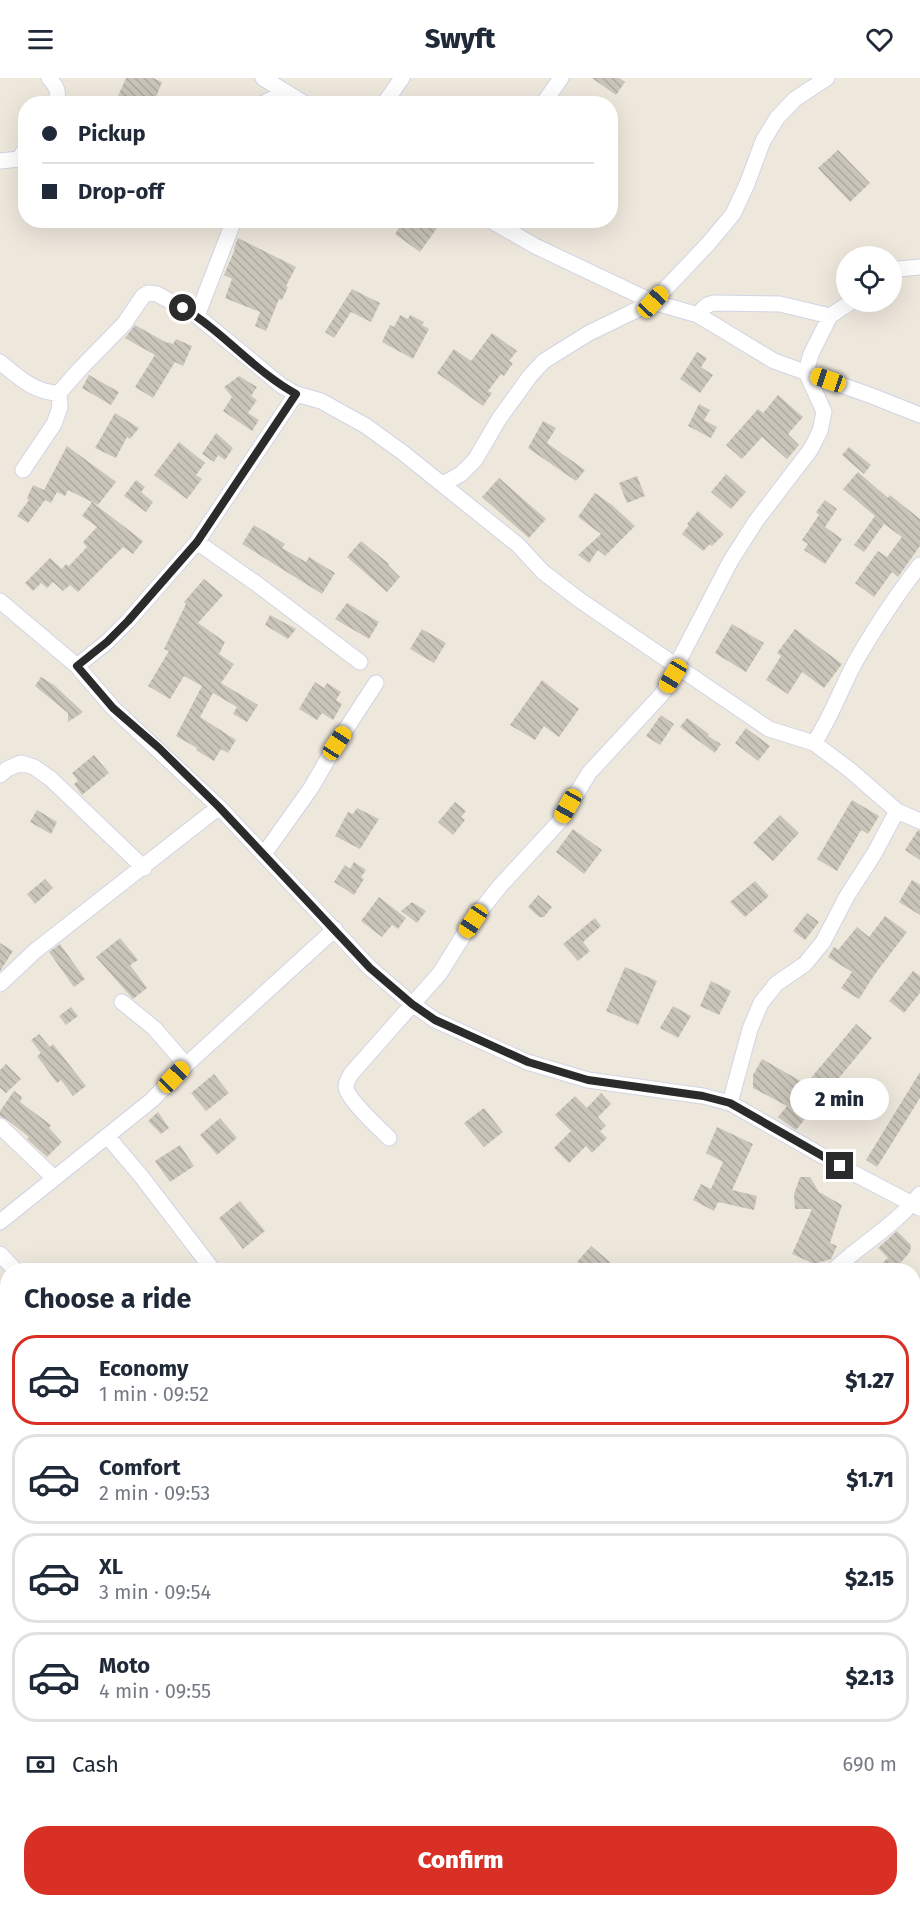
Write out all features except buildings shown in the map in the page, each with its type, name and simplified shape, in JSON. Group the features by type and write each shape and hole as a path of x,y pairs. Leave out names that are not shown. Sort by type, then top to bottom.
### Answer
{"street":[{"path":"49,78 57,88 58,96"},
{"path":"263,78 292,96"},
{"path":"390,96 402,78"},
{"path":"549,96 561,78"},
{"path":"795,99 805,78"},
{"path":"443,484 461,474 475,460 499,419 530,376 544,361 589,333 653,302 708,244 732,214 747,184 763,141 777,118 795,99 827,78"},
{"path":"277,96 281,89"},
{"path":"0,161 18,159"},
{"path":"197,316 231,228"},
{"path":"504,228 535,246 653,302 698,315 774,361 920,415"},
{"path":"902,269 920,267"},
{"path":"23,470 54,424 60,407 59,393 124,324 143,296 148,292 157,294 197,316 282,386 296,394 321,401 366,426 518,545 543,572 676,666 769,729 814,743 850,770 897,811 920,821"},
{"path":"698,315 708,304 715,303 780,304 830,316"},
{"path":"389,1138 348,1093 347,1081 357,1066 440,973 473,921 500,886 560,821 589,773 662,694 730,562 756,521 811,449 820,431 824,412 806,372 830,316 836,312"},
{"path":"0,362 39,390 59,393"},
{"path":"77,666 107,642 128,621 197,542 296,394"},
{"path":"197,542 360,662"},
{"path":"814,743 828,720 858,658 885,613 919,567"},
{"path":"0,601 77,666 113,708 159,748 219,807 336,929 370,968 412,1004 435,1020 528,1062 588,1080 703,1096 730,1103 840,1166 917,1202 843,1263"},
{"path":"264,854 311,788 376,683"},
{"path":"0,775 21,763 34,766 51,779 144,868"},
{"path":"0,984 35,951 144,868 219,807"},
{"path":"730,1103 750,1029 761,1003 776,984 805,964 823,942 897,811"},
{"path":"0,1222 152,1100 186,1065 336,929"},
{"path":"122,1002 154,1028 186,1065"},
{"path":"0,1126 54,1178"},
{"path":"107,1136 141,1176 208,1263"}],"route":[{"path":"183,308 197,316 282,386 296,394 197,542 128,621 107,642 77,666 113,708 159,748 219,807 336,929 370,968 412,1004 435,1020 528,1062 588,1080 703,1096 730,1103 840,1166"}]}
